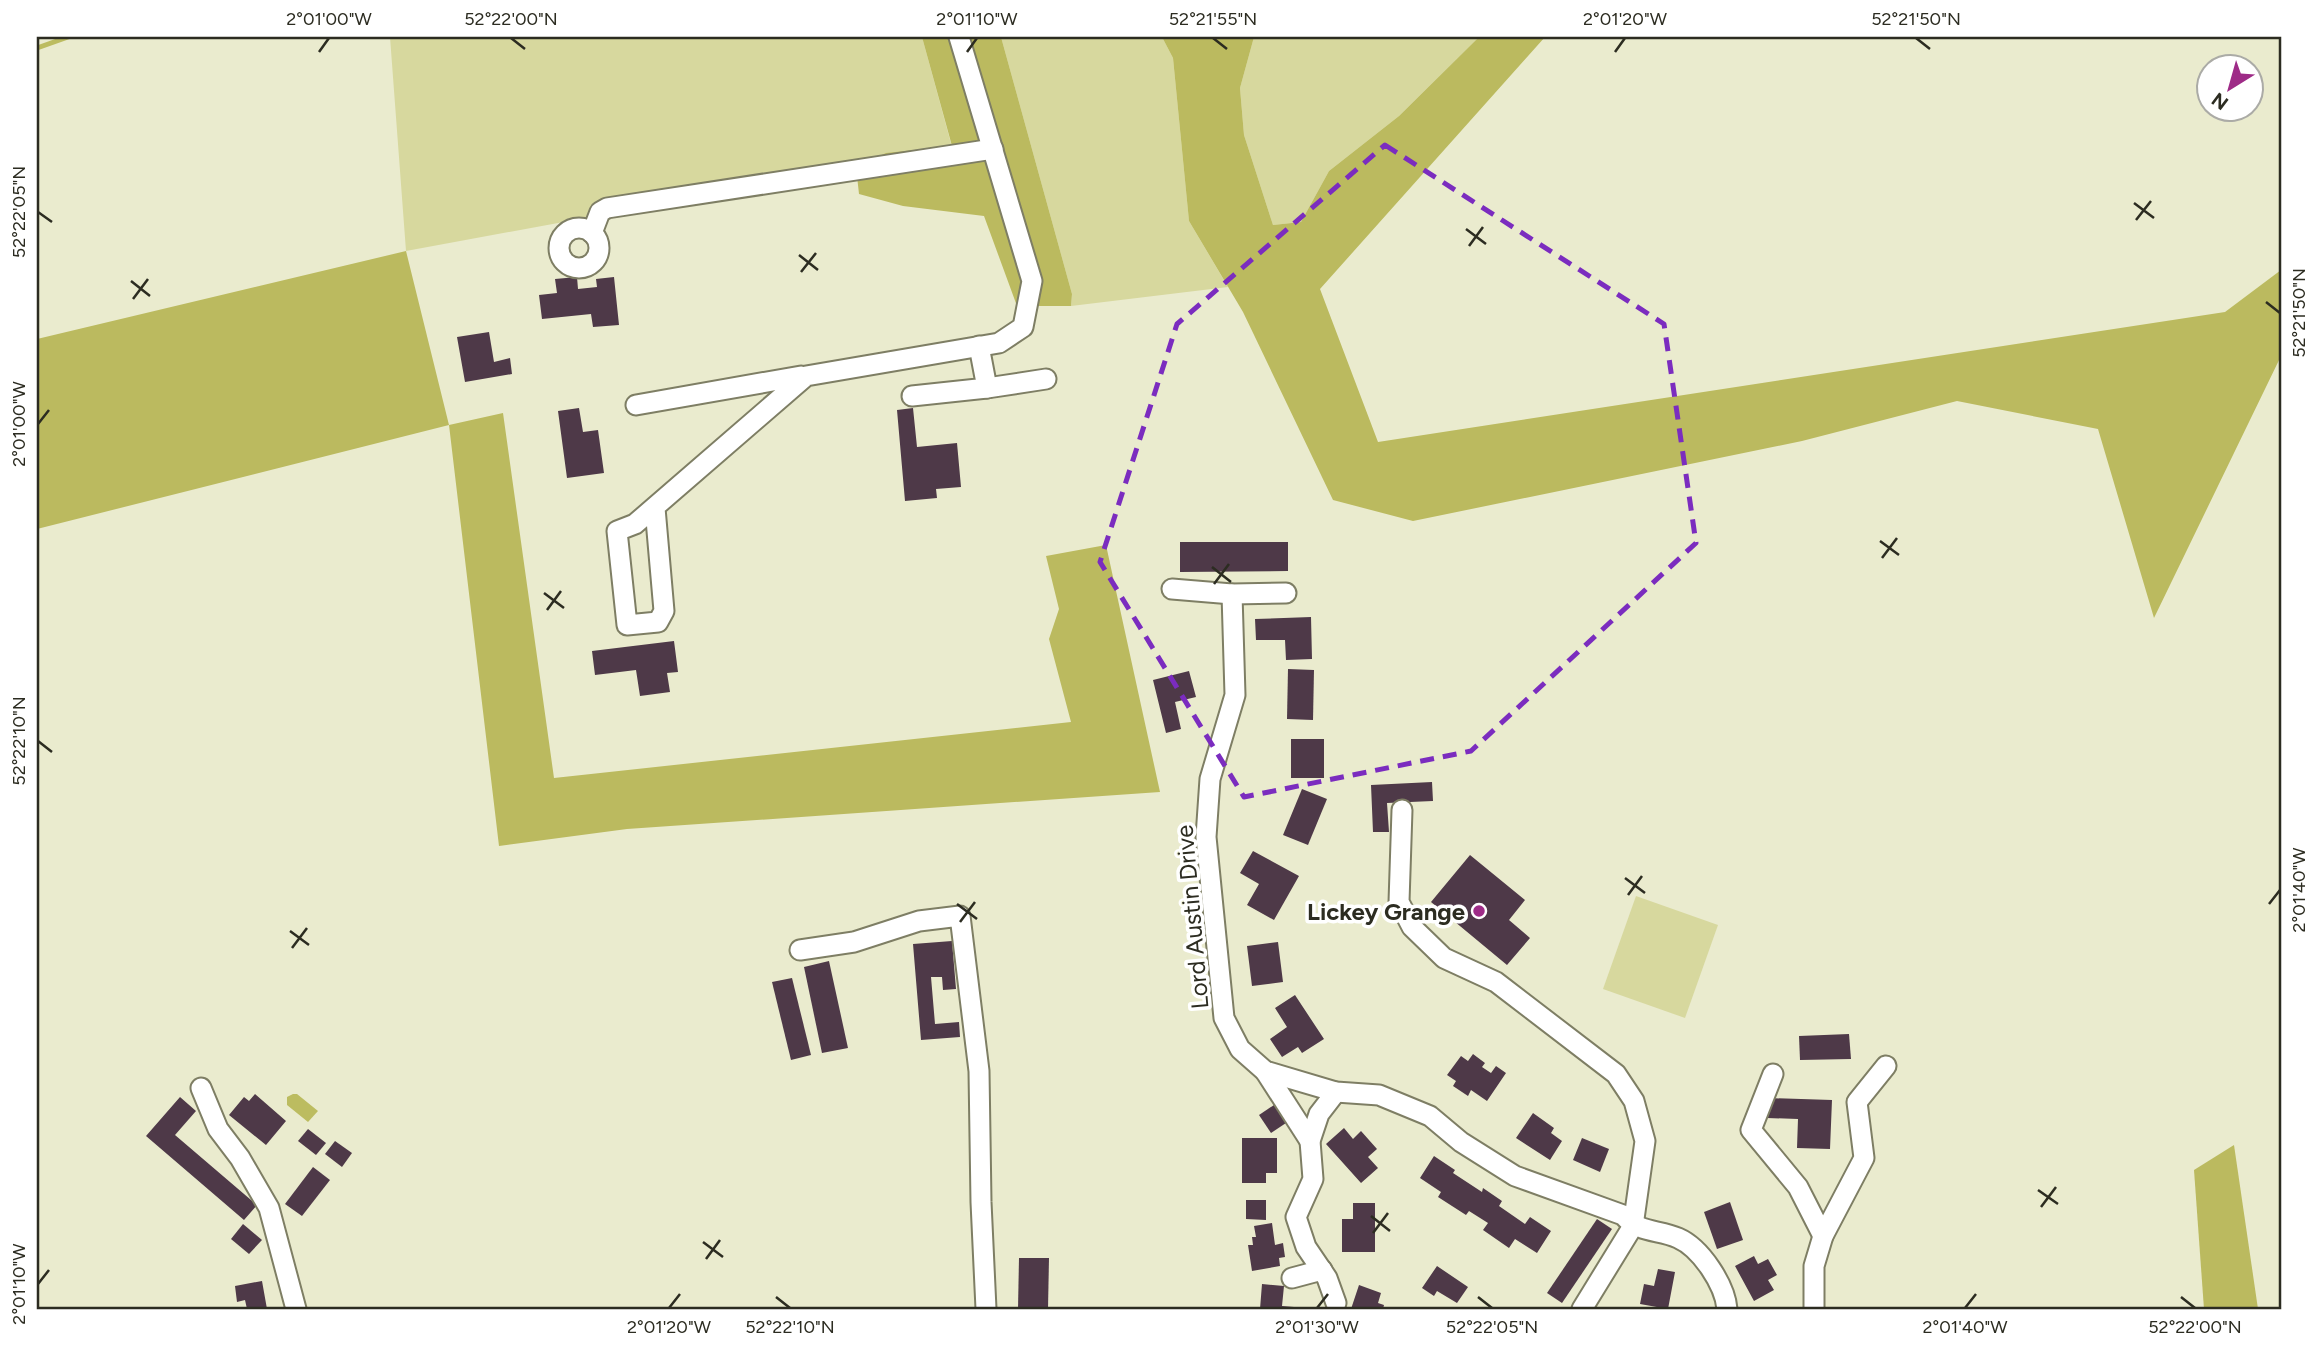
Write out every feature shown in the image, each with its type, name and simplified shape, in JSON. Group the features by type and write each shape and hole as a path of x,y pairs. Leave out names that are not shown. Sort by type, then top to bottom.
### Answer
{"street":[{"path":"636,405 999,343 1023,327 1032,281 958,37"},
{"path":"592,233 600,212 607,208 993,149"},
{"path":"979,346 987,388"},
{"path":"655,508 664,611 658,622 627,625 617,531 635,524 655,508 806,376"},
{"path":"912,396 1046,379"},
{"path":"1172,589 1232,594 1286,593"},
{"name":"Lord Austin Drive","path":"1232,594 1235,695 1210,779 1206,837 1224,1018 1240,1049 1265,1071 1336,1092 1379,1095 1430,1116 1461,1142 1515,1176 1623,1215 1633,1226 1680,1239 1707,1262 1726,1297 1727,1309"},
{"path":"1402,810 1399,902 1412,927 1444,958 1496,982 1574,1041 1616,1074 1634,1101 1645,1140 1633,1226 1582,1309"},
{"path":"800,950 854,942 919,921 960,916 979,1071 986,1309"},
{"path":"1814,1309 1814,1266 1823,1236 1864,1158 1857,1102 1886,1066"},
{"path":"1265,1071 1310,1141"},
{"path":"1773,1074 1751,1130 1798,1187 1823,1236"},
{"path":"201,1088 218,1129 245,1165 269,1208 296,1309"},
{"path":"1336,1092 1319,1114 1310,1141 1313,1179 1296,1217 1306,1247 1327,1278 1336,1303"},
{"path":"1292,1278 1322,1270"}],"highlighted area":[{"path":"1385,145 1664,324 1696,543 1471,751 1244,797 1100,562 1177,324"}],"green space":[{"path":"390,37 922,37 956,162 699,197 406,251"},
{"path":"1001,37 1162,37 1173,58 1189,221 1228,287 1071,306 1072,294"},
{"path":"1254,37 1479,37 1399,116 1329,171 1301,222 1273,225 1244,135 1240,88"},
{"path":"1636,896 1718,925 1685,1018 1603,989"}],"shaded area":[{"path":"922,37 1001,37 1072,294 1071,306 1017,306 984,216 903,206 859,194 856,167 886,153 952,146"},
{"path":"1162,37 1254,37 1240,88 1244,135 1273,225 1301,222 1329,171 1399,116 1479,37 1545,37 1320,289 1378,442 2225,312 2281,270 2281,356 2154,618 2098,429 1957,401 1802,441 1413,521 1333,500 1243,312 1189,221 1173,58"},
{"path":"406,251 449,425 37,529 37,339"},
{"path":"503,413 554,778 1071,722 1049,639 1059,609 1046,556 1106,545 1160,792 627,829 499,846 449,425"},
{"path":"297,1094 318,1111 308,1122 287,1105 287,1097"},
{"path":"2234,1145 2258,1309 2204,1309 2194,1170"}],"building":[{"path":"577,277 578,289 597,287 596,279 614,277 619,325 593,327 591,314 542,319 539,295 557,293 555,279"},
{"path":"489,332 494,362 510,358 512,374 465,382 457,337"},
{"path":"579,408 583,432 598,430 604,473 567,478 558,411"},
{"path":"913,408 917,447 957,443 961,487 936,489 937,498 905,501 897,410"},
{"path":"1180,542 1288,542 1288,571 1180,572"},
{"path":"1311,617 1312,659 1286,660 1285,640 1256,640 1255,619"},
{"path":"674,641 678,672 667,673 670,692 640,696 636,670 595,675 592,651"},
{"path":"1288,669 1314,670 1313,720 1287,719"},
{"path":"1189,671 1196,697 1175,702 1181,729 1166,733 1153,680"},
{"path":"1291,739 1324,739 1324,778 1291,778"},
{"path":"1432,782 1433,801 1387,803 1389,832 1373,832 1371,785"},
{"path":"1302,789 1327,799 1308,845 1283,835"},
{"path":"1253,851 1299,876 1274,920 1247,905 1259,884 1240,873"},
{"name":"Lickey Grange","path":"1470,855 1525,900 1509,920 1530,938 1507,965 1431,902"},
{"path":"952,941 956,989 943,990 942,977 931,977 935,1024 959,1022 960,1037 921,1040 913,944"},
{"path":"1278,942 1283,982 1252,986 1247,946"},
{"path":"829,961 848,1048 822,1053 804,967"},
{"path":"792,978 811,1055 791,1060 772,982"},
{"path":"1295,995 1324,1039 1302,1053 1298,1047 1282,1057 1270,1039 1287,1027 1275,1008"},
{"path":"1849,1034 1851,1059 1800,1060 1799,1036"},
{"path":"1473,1054 1485,1063 1482,1067 1491,1073 1496,1066 1506,1073 1487,1101 1471,1090 1468,1096 1453,1086 1456,1081 1447,1075 1461,1056 1468,1061"},
{"path":"255,1094 286,1121 266,1145 229,1115 244,1097 249,1101"},
{"path":"180,1097 196,1111 175,1135 257,1205 244,1220 146,1136"},
{"path":"1768,1098 1832,1100 1830,1149 1797,1148 1798,1119 1767,1118"},
{"path":"1274,1105 1286,1123 1271,1133 1259,1115"},
{"path":"1533,1113 1554,1128 1551,1133 1562,1141 1550,1160 1516,1138"},
{"path":"1344,1128 1353,1139 1361,1131 1377,1149 1368,1157 1378,1168 1361,1183 1326,1144"},
{"path":"308,1129 326,1143 316,1155 298,1141"},
{"path":"1242,1138 1277,1138 1277,1173 1266,1173 1266,1183 1242,1183"},
{"path":"1582,1138 1609,1149 1600,1172 1573,1160"},
{"path":"335,1141 352,1153 342,1167 325,1154"},
{"path":"1434,1156 1455,1170 1453,1173 1482,1192 1483,1188 1502,1201 1499,1206 1525,1224 1530,1217 1551,1231 1537,1253 1515,1239 1509,1248 1483,1230 1488,1223 1469,1211 1466,1215 1438,1197 1441,1192 1420,1178"},
{"path":"313,1167 330,1180 302,1216 285,1204"},
{"path":"1246,1200 1266,1200 1266,1220 1246,1219"},
{"path":"1730,1202 1743,1240 1717,1249 1704,1212"},
{"path":"1353,1203 1375,1203 1375,1252 1342,1252 1342,1219 1353,1219"},
{"path":"1597,1219 1612,1229 1562,1303 1547,1293"},
{"path":"1272,1223 1275,1245 1283,1243 1285,1257 1279,1258 1280,1266 1252,1271 1248,1245 1253,1245 1252,1237 1256,1237 1254,1226"},
{"path":"243,1224 262,1240 249,1254 231,1239"},
{"path":"1754,1256 1758,1264 1768,1259 1777,1275 1768,1280 1774,1290 1754,1301 1735,1266"},
{"path":"1019,1258 1049,1258 1048,1309 1018,1309"},
{"path":"1437,1266 1468,1287 1457,1303 1437,1291 1434,1296 1422,1288"},
{"path":"1658,1269 1675,1272 1668,1309 1640,1304 1644,1284 1654,1286"},
{"path":"262,1281 267,1309 247,1309 245,1300 237,1302 235,1286"},
{"path":"1262,1284 1284,1286 1282,1306 1294,1309 1260,1309"},
{"path":"1359,1285 1381,1293 1378,1303 1384,1305 1383,1309 1351,1309"}],"waterway":[{"path":"37,48 68,37"}],"place":[{"name":"Lickey Grange","path":"1479,911"}]}
